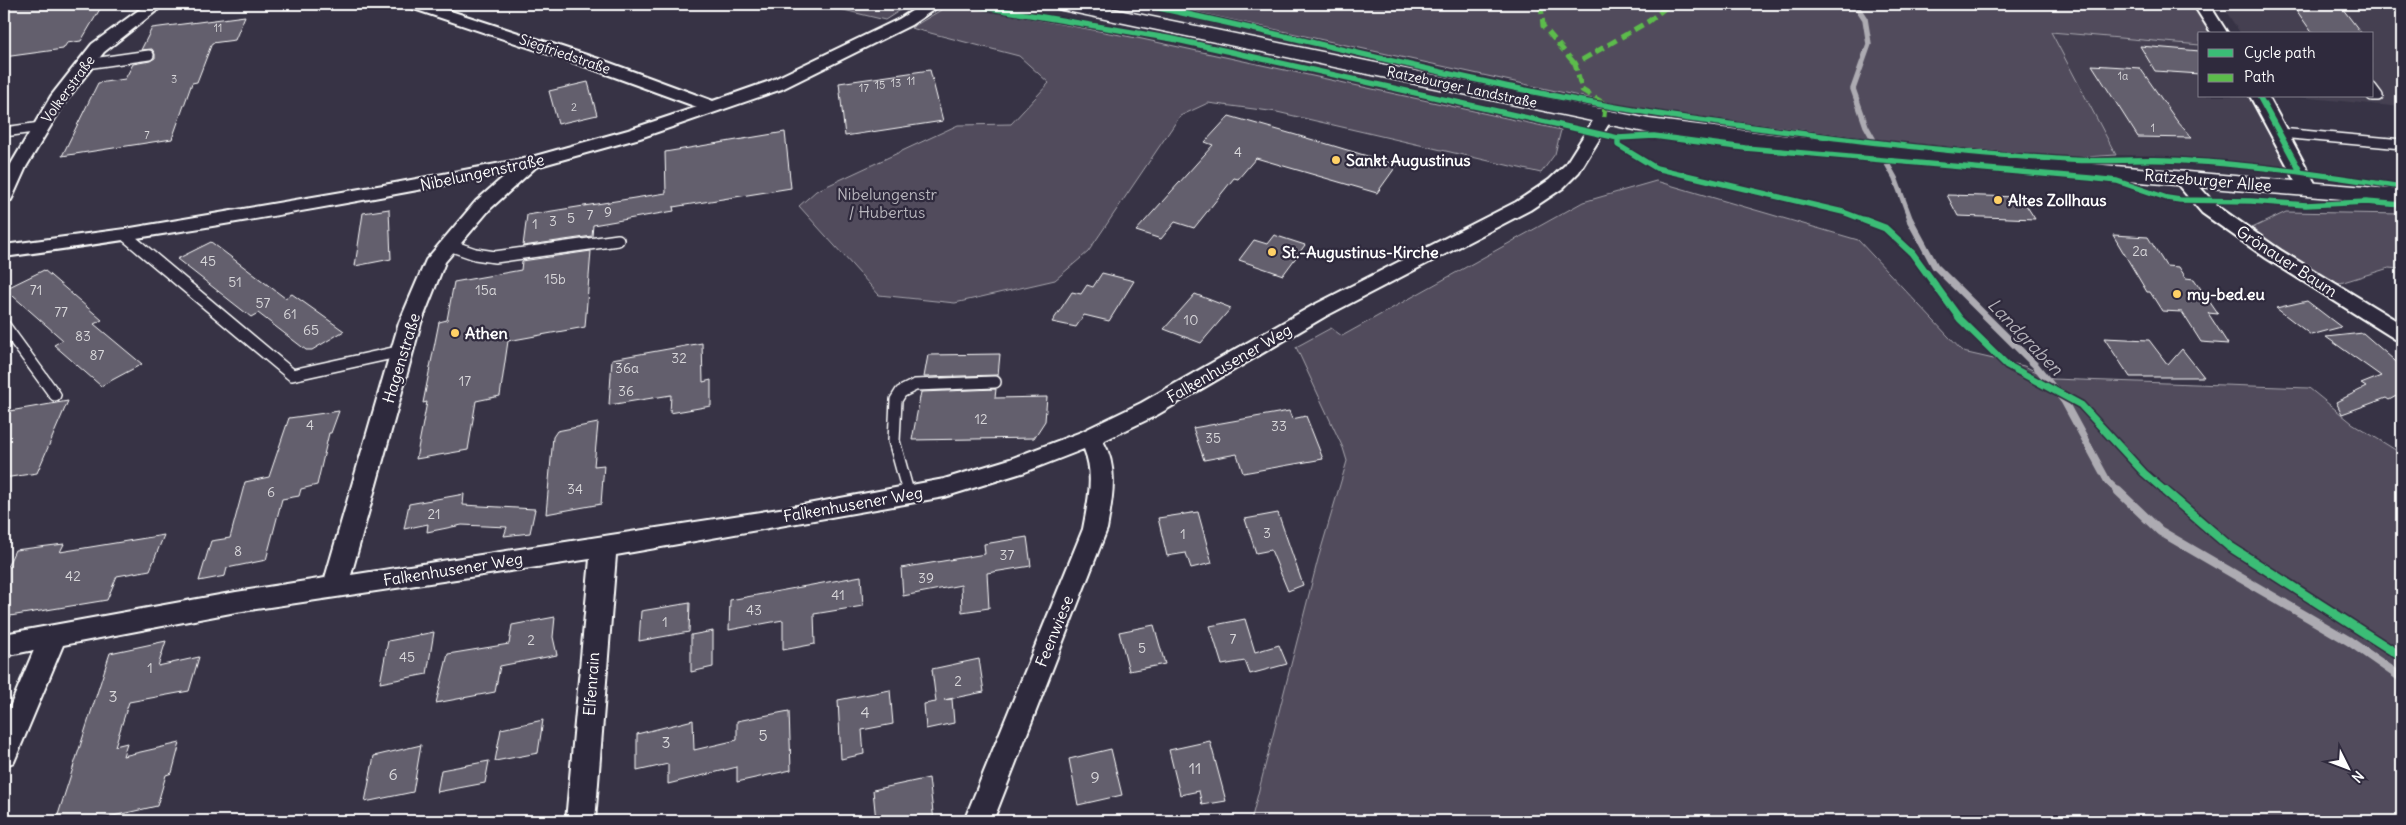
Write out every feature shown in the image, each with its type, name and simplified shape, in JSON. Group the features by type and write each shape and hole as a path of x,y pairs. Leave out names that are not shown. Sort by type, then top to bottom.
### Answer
{"main road":[{"name":"Ratzeburger Landstraße","path":"1062,4 1658,127 1865,151"},
{"name":"Ratzeburger Allee","path":"1865,151 2402,197"}],"street":[{"name":"Volkerstraße","path":"4,196 17,167 58,100 98,48 158,4"},
{"name":"Siegfriedstraße","path":"414,4 596,64 714,107"},
{"name":"Nibelungenstraße","path":"4,251 125,235 395,189 530,163 634,134 714,107 808,71 906,22 934,4"},
{"path":"2201,4 2219,32"},
{"path":"2260,98 2309,189"},
{"name":"Falkenhusener Weg","path":"4,646 236,602 604,546 944,488 1017,466 1089,438 1149,408 1319,311 1523,206 1556,184 1572,168 1604,117"},
{"name":"Hagenstraße","path":"335,587 410,323 436,260 483,205 530,163"},
{"name":"Grönauer Baum","path":"2181,178 2209,209 2273,254 2402,334"},
{"name":"Feenwiese","path":"979,821 1095,529 1102,487 1102,469 1097,448 1089,438"},
{"name":"Elfenrain","path":"581,821 604,546"},
{"path":"4,753 53,637"}],"lane":[{"path":"86,64 149,55"},
{"path":"4,132 41,127"},
{"path":"2280,133 2402,144"},
{"path":"125,235 292,375 402,351"},
{"path":"449,245 475,254 495,256 618,240"},
{"path":"4,325 55,395"},
{"path":"909,494 894,441 896,400 901,392 915,385 995,382"}],"shaded area":[{"path":"2221,4 2402,4 2402,107 2310,98 2374,98 2374,32 2240,32"},
{"path":"2050,32 2198,45 2198,98 2260,98 2298,167 2172,156 2116,155"}],"green space":[{"path":"819,4 910,4 885,20"},
{"path":"1159,4 2201,4 2219,32 2198,32 2198,45 2051,32 2116,155 2070,158 1903,143 1638,109"},
{"name":"Nibelungenstr / Hubertus","path":"963,6 1142,39 1561,130 1555,154 1541,173 1277,112 1208,103 1180,116 1088,252 1055,280 955,303 879,295 799,206 816,191 958,125 1011,124 1049,83 1019,56 911,28 946,7"},
{"path":"1656,181 1858,240 1963,352 2024,366 2052,379 2309,388 2352,423 2402,454 2402,821 1251,821 1318,559 1347,461 1343,448 1296,347 1331,328 1342,336 1583,202"},
{"path":"2286,212 2402,214 2402,269 2389,268 2337,284 2250,229"}],"building":[{"path":"12,4 103,4 81,41 67,43 63,49 4,57 4,17"},
{"path":"2292,4 2339,4 2360,32 2312,32"},
{"path":"245,16 235,40 212,43 197,82 192,83 172,139 62,156 98,83 125,79 133,64 150,61 155,58 152,49 141,50 152,28"},
{"path":"2140,46 2198,51 2198,74 2155,71"},
{"path":"2092,65 2140,68 2177,121 2192,138 2138,137"},
{"path":"930,70 943,121 845,136 839,83"},
{"path":"588,82 597,115 558,124 549,91"},
{"path":"1229,116 1397,165 1377,193 1256,158 1238,179 1234,178 1194,228 1175,222 1161,239 1136,231 1213,145 1205,142"},
{"path":"785,132 791,188 673,207 674,211 593,225 592,236 523,246 527,215 666,193 665,152"},
{"path":"1947,195 2021,197 2035,219 1958,216"},
{"path":"389,209 391,259 355,266 363,213"},
{"name":"St.-Augustinus-Kirche","path":"1274,235 1305,245 1283,275 1239,260 1254,240 1267,244"},
{"path":"2113,235 2148,237 2166,266 2179,267 2186,278 2194,279 2218,314 2208,313 2228,344 2201,342 2182,312 2162,311 2150,292 2147,292"},
{"path":"211,242 285,298 292,294 344,331 312,350 306,350 258,313 251,317 177,259"},
{"path":"591,251 585,327 508,341 500,396 476,401 468,450 416,459 427,402 423,403 439,322 447,320 454,282 521,270 522,261"},
{"path":"44,270 102,320 94,324 142,364 101,386 54,345 63,340 5,289"},
{"path":"1102,273 1134,281 1109,321 1084,315 1076,327 1052,322 1072,292 1081,294 1087,285 1093,287"},
{"path":"1195,294 1231,308 1201,343 1164,329"},
{"path":"2307,301 2341,327 2311,335 2276,308"},
{"path":"2363,333 2402,367 2402,393 2389,400 2386,398 2342,414 2336,402 2366,387 2361,384 2381,376 2326,337"},
{"path":"2104,338 2149,340 2168,365 2182,349 2204,377 2130,377"},
{"path":"702,343 703,382 711,380 711,406 670,413 671,395 609,405 612,359"},
{"path":"1000,354 998,375 924,377 928,355"},
{"path":"996,389 995,398 1047,397 1045,421 1034,438 912,440 921,392"},
{"path":"68,401 37,473 4,478 4,412"},
{"path":"339,411 331,433 329,433 317,485 301,489 299,496 282,499 266,560 227,568 225,576 199,581 211,541 230,538 245,482 269,477 289,418"},
{"path":"1289,411 1292,419 1306,416 1323,459 1243,473 1237,454 1204,460 1193,428"},
{"path":"598,423 594,466 604,465 601,504 546,514 553,437 557,431"},
{"path":"464,494 463,505 535,509 530,533 504,536 507,527 462,525 427,532 428,524 404,529 409,504"},
{"path":"1198,512 1212,563 1191,568 1186,553 1167,556 1158,518"},
{"path":"1278,513 1303,585 1288,591 1271,550 1256,553 1245,519"},
{"path":"164,535 150,570 117,576 107,600 4,617 4,574 15,550 64,544 60,552"},
{"path":"1027,537 1031,566 987,573 989,608 962,612 961,585 903,596 901,568 985,554 984,544"},
{"path":"861,576 863,606 814,614 815,644 783,650 783,620 729,630 730,600"},
{"path":"690,603 689,632 639,641 641,611"},
{"path":"555,617 553,637 557,655 500,666 495,692 436,703 448,654 509,644 512,625"},
{"path":"1245,619 1255,652 1279,645 1287,664 1250,674 1245,661 1222,665 1210,626"},
{"path":"1154,625 1165,664 1129,671 1119,632"},
{"path":"713,631 713,667 691,672 691,635"},
{"path":"434,632 427,674 380,683 388,641"},
{"path":"166,641 158,666 199,657 189,691 129,702 115,746 127,743 123,756 180,743 172,773 166,775 157,806 91,821 56,821 110,653"},
{"path":"979,659 984,692 944,700 952,699 954,723 926,729 924,704 936,702 932,669"},
{"path":"890,690 893,724 862,730 864,754 841,759 838,700"},
{"path":"789,711 791,770 737,782 737,767 668,784 668,764 637,771 637,734 693,720 694,750 737,740 737,721"},
{"path":"543,720 538,753 495,761 501,729"},
{"path":"1210,741 1226,801 1202,805 1199,791 1180,795 1169,750"},
{"path":"421,745 413,792 365,802 374,756"},
{"path":"1111,749 1122,795 1078,805 1069,759"},
{"path":"489,761 485,783 437,792 441,770"},
{"path":"929,778 934,821 876,821 873,790"}],"waterway":[{"name":"Landgraben","path":"1855,4 1865,19 1869,44 1853,89 1866,126 1895,178 1911,221"},
{"name":"Landgraben","path":"1910,220 1935,266 2036,366 2064,401 2108,482 2119,492"},
{"name":"Landgraben","path":"2118,491 2160,531 2349,641 2402,678"}],"marked path":[{"path":"1541,4 1543,26 1575,64"},
{"path":"1604,117 1605,104 1582,90 1575,64 1649,21 1670,4"}],"cycle path":[{"path":"966,4 1173,39 1618,138 1654,136 1745,148 2090,178 2117,181 2167,198 2180,200 2251,201 2306,205 2366,202 2402,205"},
{"path":"1140,4 1270,31 1440,72 1640,111 1704,121 1906,145 2071,160 2167,160 2287,170 2402,187"},
{"path":"2260,98 2300,171"},
{"path":"1618,138 1618,145 1656,168 1843,212 1885,228 1912,253 1960,319 2007,365 2081,405 2144,473 2229,546 2402,657"}],"place":[{"name":"Sankt Augustinus","path":"1336,160"},
{"name":"Altes Zollhaus","path":"1998,200"},
{"name":"St.-Augustinus-Kirche","path":"1272,252"},
{"name":"my-bed.eu","path":"2177,294"},
{"name":"Athen","path":"455,333"}]}
